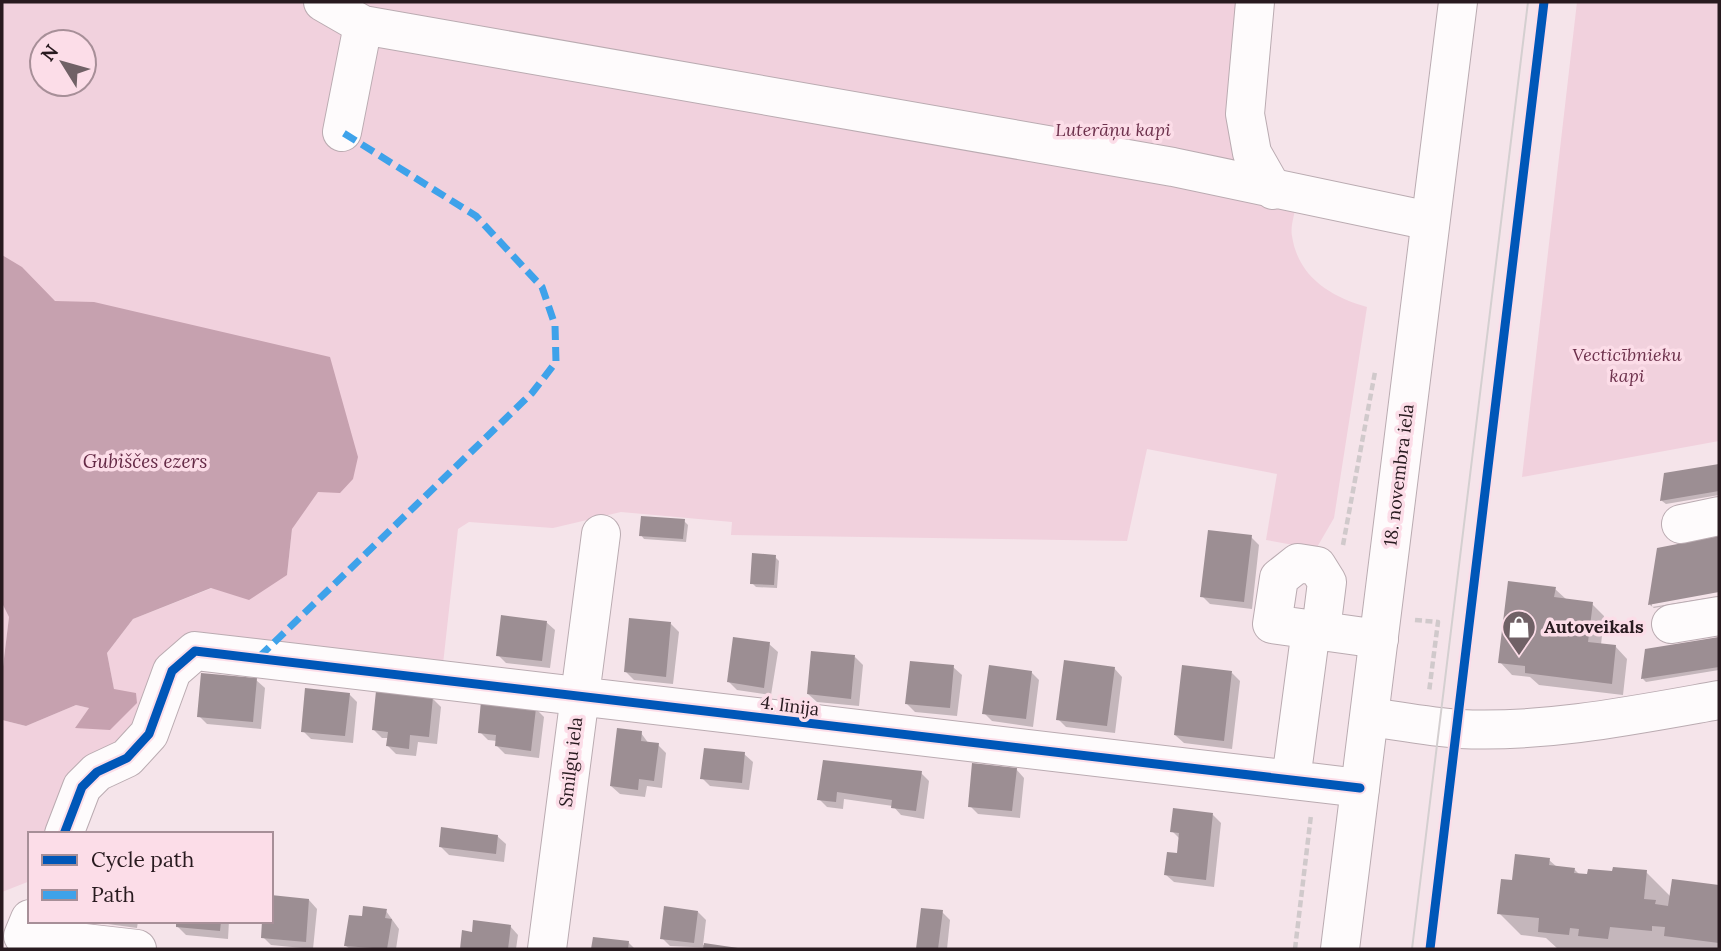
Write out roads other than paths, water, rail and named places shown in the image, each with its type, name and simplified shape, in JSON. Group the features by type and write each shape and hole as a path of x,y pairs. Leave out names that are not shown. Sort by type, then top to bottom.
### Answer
{"street":[{"path":"323,2 363,25 1173,167 1430,221"},
{"path":"1255,2 1245,114 1252,153 1273,190"},
{"name":"18. novembra iela","path":"1340,949 1458,2"},
{"path":"342,132 363,25"},
{"path":"1681,524 1719,516"},
{"name":"Smilgu iela","path":"547,949 601,534"},
{"path":"1671,624 1719,616"},
{"path":"1303,781 1316,629 1379,639"},
{"name":"4. līnija","path":"65,832 82,787 97,772 127,758 149,734 172,671 195,651 1360,788"},
{"path":"1370,717 1458,729 1500,729 1628,717 1719,701"},
{"path":"26,927 138,949"}],"water":[{"name":"Gubiščes ezers","path":"2,255 22,267 55,301 94,302 330,357 358,457 353,479 340,493 318,492 292,529 287,575 249,600 211,588 133,619 107,653 114,689 136,693 137,703 110,730 75,728 89,708 76,705 26,726 2,720 2,675 9,617 2,603"}],"tram line":[{"path":"1412,949 1528,2"}],"place":[{"name":"Autoveikals","path":"1519,657"}],"park label":[{"name":"Luterāņu kapi","path":"1113,130"},
{"name":"Vecticībnieku kapi","path":"1627,365"}]}
